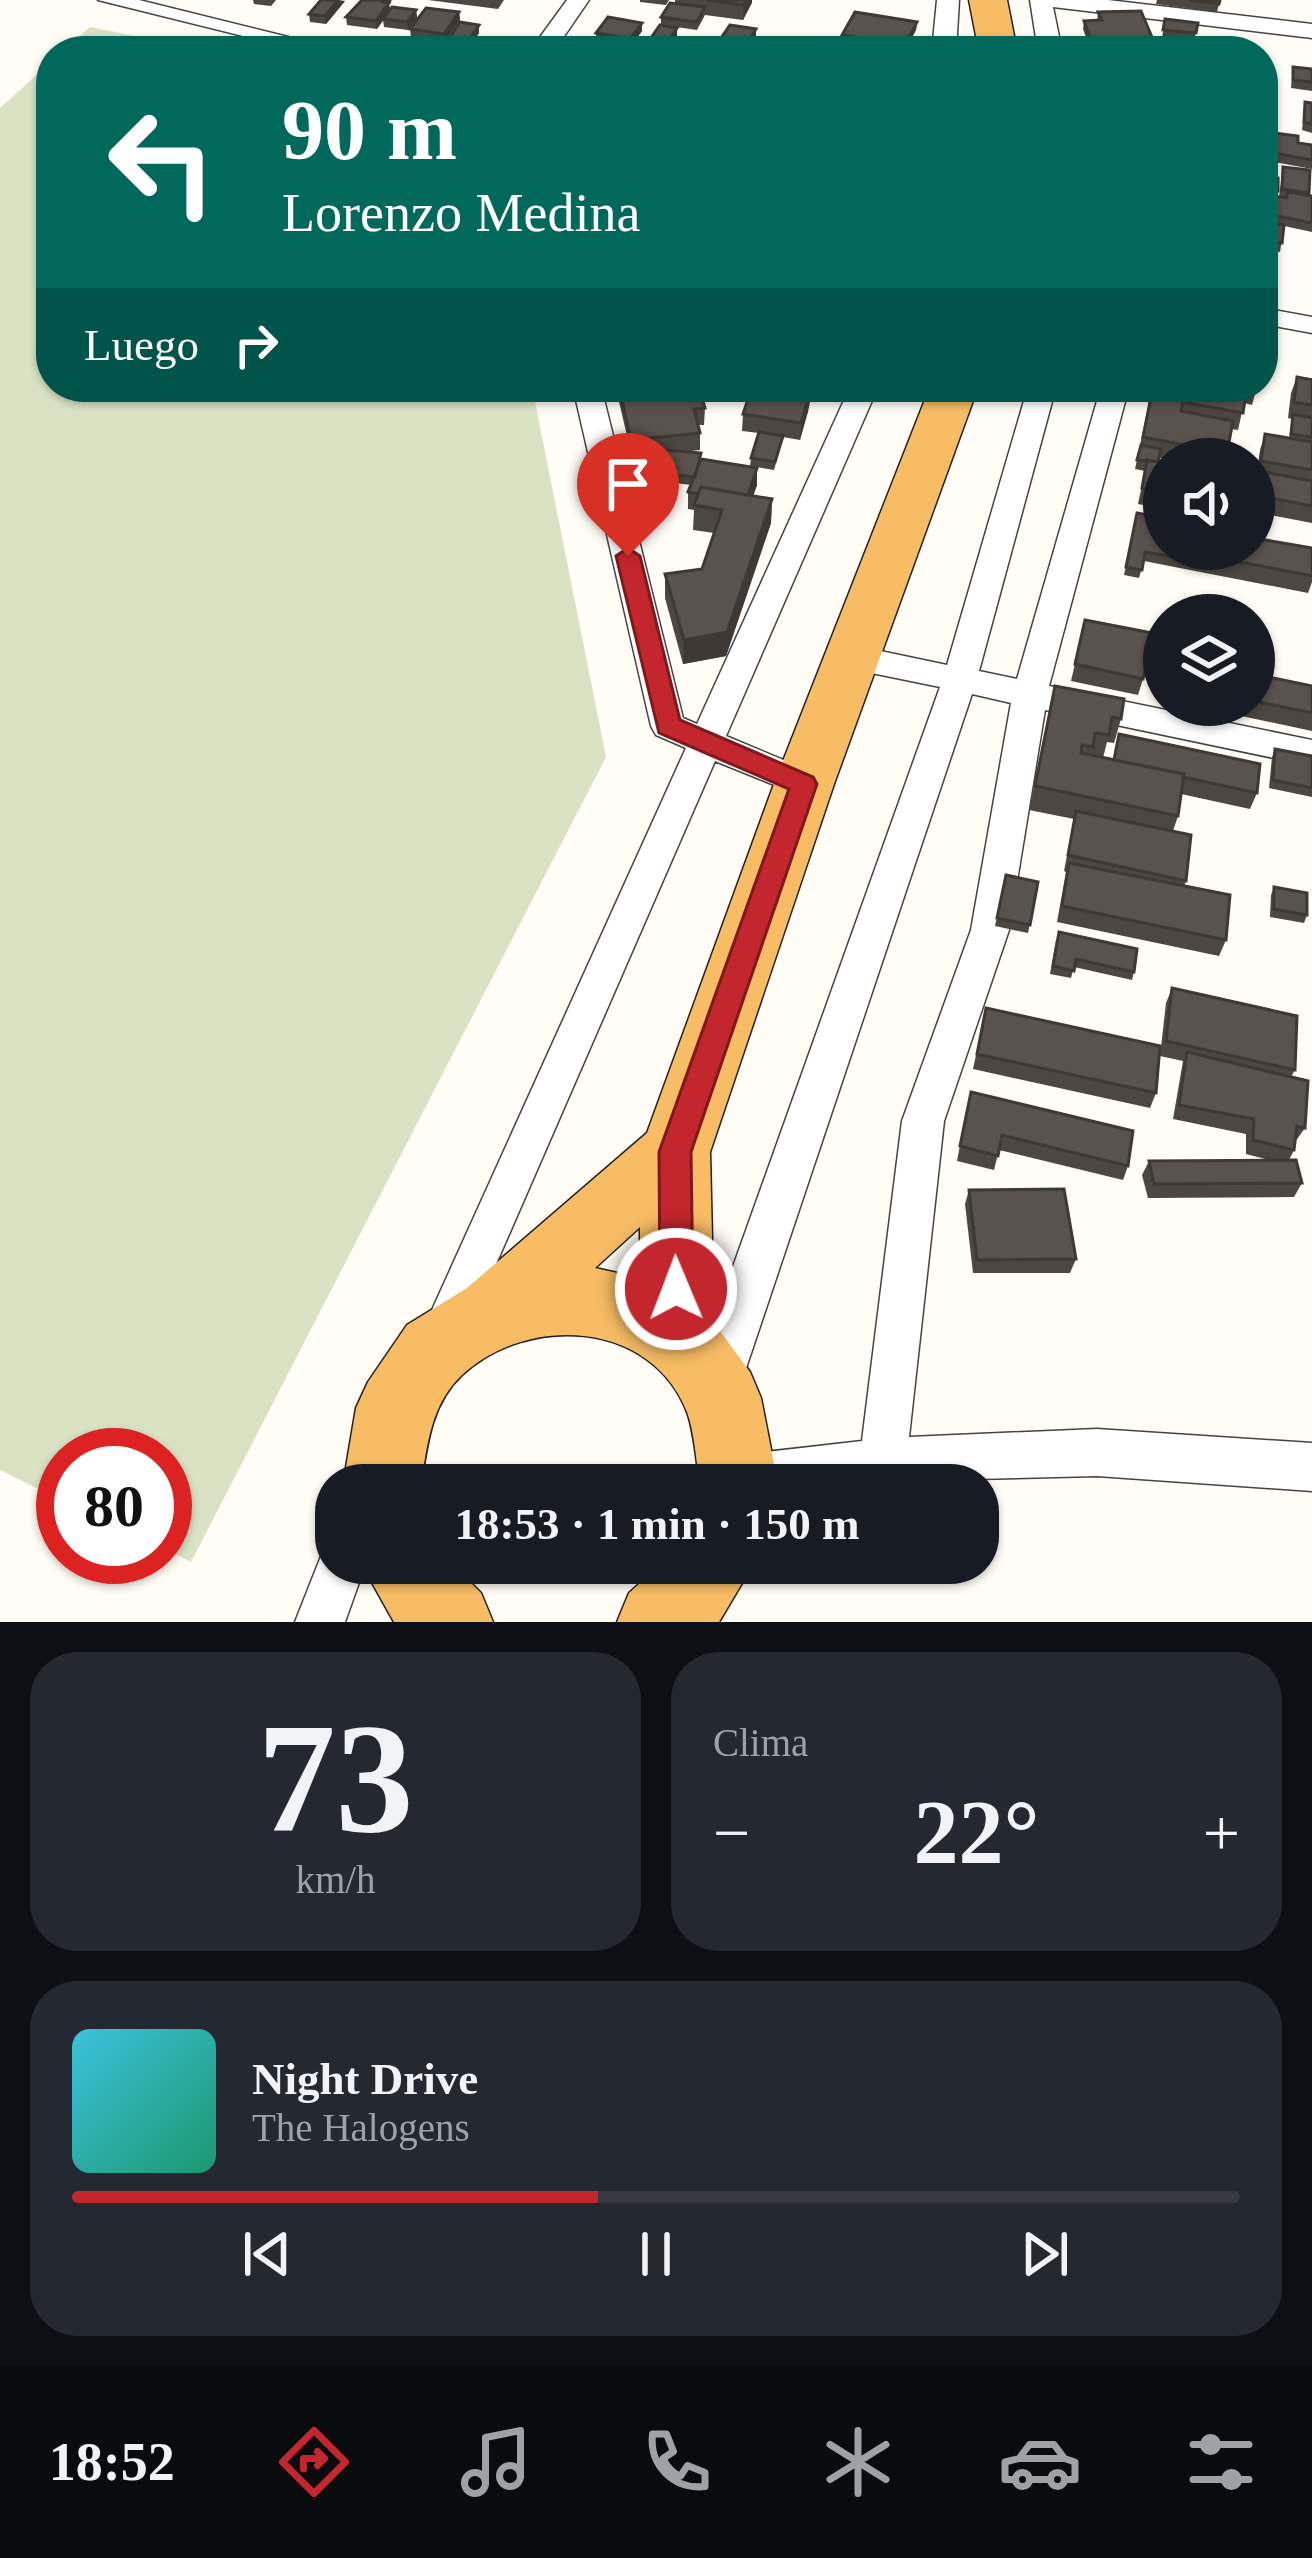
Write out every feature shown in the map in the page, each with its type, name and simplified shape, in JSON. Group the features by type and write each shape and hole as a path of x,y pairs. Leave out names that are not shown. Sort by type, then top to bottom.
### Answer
{"highway":[{"path":"988,0 995,36"},
{"path":"739,1464 739,1451 698,1360 675,1152 804,784 948,402"},
{"path":"382,1464 398,1409 463,1332 675,1152"},
{"path":"463,1332 522,1301 588,1297 619,1304 698,1360"},
{"path":"658,1622 699,1584"}],"street":[{"path":"109,0 141,3 273,36"},
{"path":"553,36 578,0"},
{"path":"945,36 948,0"},
{"path":"1041,0 1047,36"},
{"path":"1052,0 1312,31"},
{"path":"1278,319 1312,325"},
{"path":"591,402 668,726 804,784"},
{"path":"463,1332 707,742 857,402"},
{"path":"698,1360 742,1303 940,748 1038,402"},
{"path":"883,1459 923,1121 991,929 1030,694 1111,402"},
{"path":"852,657 1312,753"},
{"path":"852,1464 883,1459 1240,1458 1312,1467"},
{"path":"320,1622 403,1590"}],"green space":[{"path":"90,27 135,36 80,36"},
{"path":"36,76 36,402 535,402 606,757 192,1560 192,1428 36,1428 36,1488 0,1470 0,108"}],"building":[{"path":"321,0 338,0 325,16 309,14"},
{"path":"362,0 389,3 376,21 346,17"},
{"path":"707,0 746,0 744,5"},
{"path":"670,3 705,7 697,22 661,17"},
{"path":"392,7 416,10 407,22 383,19"},
{"path":"426,8 459,12 444,34 410,29"},
{"path":"1141,11 1151,36 1089,36 1084,21 1102,20 1098,12"},
{"path":"855,12 917,22 910,36 842,35"},
{"path":"608,17 642,23 632,36 596,33"},
{"path":"1165,19 1198,23 1196,33 1163,30"},
{"path":"460,22 479,25 471,36 450,36"},
{"path":"660,25 677,28 671,36 652,36"},
{"path":"730,25 756,29 751,36 722,36"},
{"path":"1293,67 1312,69 1312,82 1293,80"},
{"path":"1305,102 1312,103 1312,124 1304,122"},
{"path":"1278,134 1298,136 1298,143 1312,145 1312,160 1278,154"},
{"path":"1283,167 1310,170 1309,193 1282,189"},
{"path":"1287,192 1312,196 1312,223 1278,216 1278,197 1287,198"},
{"path":"1278,224 1284,225 1282,243 1278,242"},
{"path":"1297,377 1312,380 1312,405 1294,402"},
{"path":"622,402 703,402 705,408 694,409 700,433 631,440"},
{"path":"747,402 807,402 801,423 743,414"},
{"path":"1150,402 1183,402 1181,411 1233,421 1230,438 1143,437"},
{"path":"1183,402 1245,402 1243,413"},
{"path":"1293,414 1312,418 1312,437 1291,434"},
{"path":"759,432 783,436 775,462 751,458"},
{"path":"1265,434 1312,442 1312,470 1275,463 1275,438 1264,438"},
{"path":"643,448 701,453 695,477 675,475 676,467 639,464"},
{"path":"701,459 757,468 748,495 701,487 698,494 688,492"},
{"path":"1275,474 1312,481 1312,506 1275,499"},
{"path":"701,487 772,499 727,632 684,640 665,574 702,569 722,510 694,505"},
{"path":"1137,513 1143,514 1142,570 1126,567"},
{"path":"1275,542 1312,548 1312,576 1275,569"},
{"path":"1085,620 1143,631 1143,679 1075,664"},
{"path":"1275,678 1312,686 1312,713 1275,705"},
{"path":"1055,686 1124,699 1121,719 1112,717 1109,735 1095,733 1093,747 1082,745 1081,753 1184,774 1178,816 1035,786"},
{"path":"1119,734 1260,764 1257,793 1114,760"},
{"path":"1275,749 1312,756 1312,788 1273,780"},
{"path":"1076,811 1191,835 1186,881 1068,855"},
{"path":"1069,863 1230,895 1226,940 1062,906"},
{"path":"1006,875 1038,882 1030,925 997,918"},
{"path":"1274,887 1307,893 1307,915 1274,909"},
{"path":"1059,932 1137,949 1134,972 1076,959 1074,971 1053,966"},
{"path":"1172,988 1297,1016 1295,1070 1166,1041"},
{"path":"986,1008 1160,1046 1156,1093 977,1054"},
{"path":"1187,1052 1308,1081 1305,1128 1297,1126 1294,1150 1253,1140 1254,1119 1179,1105"},
{"path":"971,1092 1133,1131 1128,1166 1002,1135 998,1156 960,1146"},
{"path":"1296,1160 1302,1183 1154,1184 1149,1161"},
{"path":"1064,1189 1076,1259 977,1260 969,1190"}],"route":[{"path":"628,556 668,726 804,784 675,1152 676,1289"}]}
